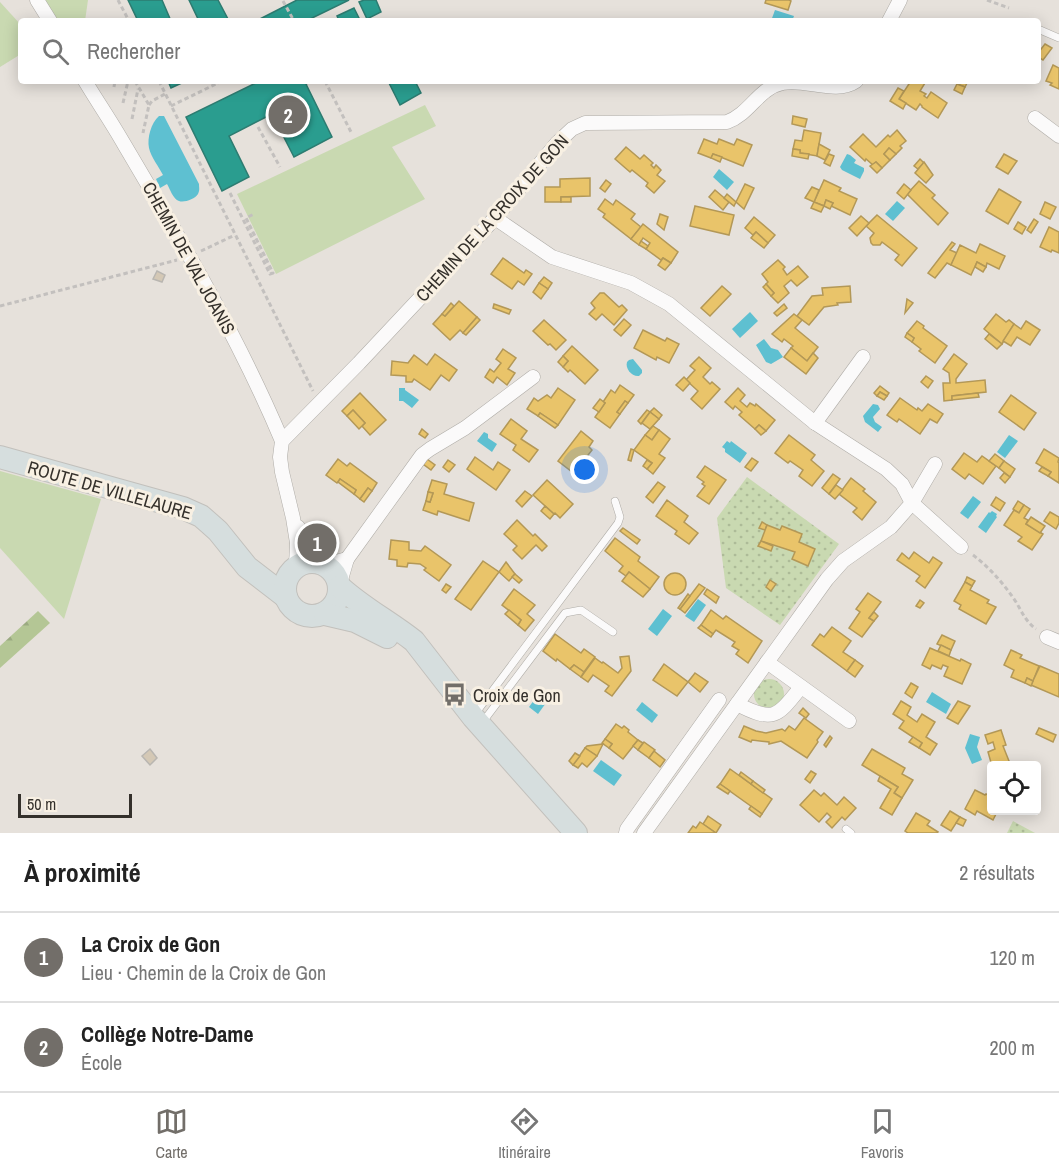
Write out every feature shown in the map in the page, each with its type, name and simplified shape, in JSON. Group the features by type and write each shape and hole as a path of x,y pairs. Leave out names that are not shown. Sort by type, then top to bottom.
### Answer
{"main road":[{"name":"ROUTE DE VILLELAURE","path":"0,457 183,508 201,516 247,567 286,597"},
{"name":"ROUTE DE VILLELAURE","path":"240,557 274,568 295,567"},
{"path":"308,562 323,564 332,569 337,576 340,585 339,596 332,609 325,614 315,617 306,616 297,612 290,605 286,597 286,581 295,567 308,562"},
{"path":"340,585 364,607 414,641 476,721 576,833"},
{"path":"325,614 355,621 381,633 423,664 455,695"}],"street":[{"path":"37,0 48,18"},
{"path":"891,18 900,0"},
{"name":"CHEMIN DE VAL JOANIS","path":"87,84 190,257 238,346 282,441"},
{"name":"CHEMIN DE LA CROIX DE GON","path":"282,441 359,363 495,218 557,143 572,129 585,123 727,122 737,118 770,87 778,84"},
{"name":"CHEMIN DE LA CROIX DE GON","path":"806,84 837,87 852,84"},
{"path":"1035,118 1059,136"},
{"path":"495,218 552,257 632,283 669,304 815,423 886,469 902,484 912,503 961,547"},
{"path":"815,423 863,357"},
{"path":"340,585 347,559 422,455 465,428 533,378"},
{"path":"282,441 280,457 282,472 297,543 295,567"},
{"path":"644,833 827,579 843,561 891,527 912,503 935,464"},
{"path":"293,518 313,554 323,564 347,559"},
{"path":"767,662 849,721"},
{"path":"736,704 757,714 772,715 784,709 801,687"},
{"path":"626,833 719,700"}],"lane":[{"path":"1041,30 1059,38"},
{"path":"476,721 618,523 620,517 615,501"},
{"path":"476,721 565,613 581,610 613,632"}],"path":[{"path":"118,0 127,18"},
{"path":"987,0 1009,8"},
{"path":"283,1 292,18"},
{"path":"123,103 127,84"},
{"path":"137,84 149,105"},
{"path":"160,84 315,393"},
{"path":"171,106 216,84"},
{"path":"327,84 351,132"},
{"path":"132,119 138,89"},
{"path":"143,133 149,105 152,100 165,94"},
{"path":"258,127 280,167"},
{"path":"230,193 270,274 273,273 246,218 254,214"},
{"path":"0,306 190,257"},
{"path":"961,547 982,562 998,578 1032,626 1053,640"}],"green space":[{"path":"45,0 88,0 85,18 56,18"},
{"path":"0,2 18,22 18,56 0,67"},
{"path":"425,105 436,126 392,147 425,199 276,274 237,194"},
{"path":"0,471 101,499 64,619 0,548"},
{"path":"747,477 839,544 780,625 726,588 717,518"},
{"path":"38,611 50,623 0,668 0,646"},
{"path":"769,679 780,683 784,694 780,705 769,709 758,705 754,694 758,683"},
{"path":"1013,821 1035,833 1007,833"}],"water":[{"path":"775,10 794,16 793,18 772,18"},
{"path":"159,116 164,116 199,184 198,194 189,200 177,200 167,184 160,188 156,179 163,175 150,151 149,140 150,131"},
{"path":"847,154 856,160 854,163 864,168 860,179 840,167"},
{"path":"719,169 734,182 727,190 713,177"},
{"path":"897,201 905,208 893,221 885,214"},
{"path":"750,312 758,321 740,338 732,329"},
{"path":"764,339 783,357 771,364 766,362 756,345"},
{"path":"633,359 642,370 639,376 628,370 627,362"},
{"path":"399,388 405,388 419,400 412,408 403,401 399,401"},
{"path":"873,404 878,405 880,409 873,417 875,422 882,427 878,432 865,422 863,416"},
{"path":"484,432 497,444 492,452 477,441"},
{"path":"1009,435 1018,441 1005,458 997,452"},
{"path":"727,441 730,443 731,441 747,453 740,463 722,447"},
{"path":"973,496 981,502 968,519 960,513"},
{"path":"992,511 997,514 997,517 986,533 978,527"},
{"path":"698,599 706,605 694,622 685,616"},
{"path":"663,609 672,616 657,636 648,629"},
{"path":"542,689 551,696 538,714 529,707"},
{"path":"932,692 951,704 946,714 926,702"},
{"path":"642,702 658,715 652,723 636,710"},
{"path":"970,734 980,737 977,747 982,760 972,764 965,748"},
{"path":"601,760 622,775 614,786 593,771"}],"building: Logements":[{"path":"766,0 791,1 788,10 765,3"},
{"path":"1045,44 1052,48 1043,60 1041,49"},
{"path":"1053,65 1059,68 1059,89 1046,81"},
{"path":"909,84 924,84 920,91 926,94 924,96 927,98 931,92 947,103 938,118 920,104 916,110 899,99"},
{"path":"957,84 965,87 962,94 954,90"},
{"path":"898,88 904,91 899,99 906,103 903,109 890,101"},
{"path":"793,116 807,119 805,127 792,124"},
{"path":"804,130 821,133 817,156 800,153 800,150 793,149 795,140 802,141"},
{"path":"897,130 906,141 896,154 889,148 884,154 890,160 882,168 876,162 873,165 866,159 865,161 850,147 863,134 876,147"},
{"path":"704,139 717,144 719,139 734,145 737,139 752,145 743,166 713,154 711,158 698,153"},
{"path":"819,144 830,150 825,160 817,156"},
{"path":"626,147 640,159 644,155 653,163 651,165 654,168 656,165 661,170 657,175 665,181 654,193 646,186 648,183 615,159"},
{"path":"889,148 896,154 890,160 884,154"},
{"path":"793,149 809,154 808,159 792,156"},
{"path":"713,154 722,157 720,162 711,158"},
{"path":"829,154 834,156 830,166 824,163"},
{"path":"1004,154 1017,161 1008,174 996,167"},
{"path":"920,159 924,163 918,169 914,166"},
{"path":"876,162 882,168 877,173 870,166"},
{"path":"924,162 933,175 926,183 915,173"},
{"path":"590,178 590,196 561,197 561,202 545,202 545,187 560,187 560,179"},
{"path":"606,180 611,184 605,192 600,188"},
{"path":"824,180 841,188 839,191 857,199 850,215 831,206 833,203 826,200 824,206 814,202"},
{"path":"919,181 935,195 932,198 948,213 938,225 907,194"},
{"path":"745,184 754,188 744,209 736,202"},
{"path":"904,184 911,190 904,199 897,193"},
{"path":"812,187 819,190 814,202 805,198"},
{"path":"999,189 1021,202 1008,224 986,211"},
{"path":"715,190 729,202 723,210 709,197"},
{"path":"727,194 736,202 734,206 724,198"},
{"path":"561,197 571,197 571,202 561,202"},
{"path":"605,199 613,205 616,200 635,214 631,219 641,227 631,239 603,217 605,214 598,209"},
{"path":"826,200 833,203 830,209 824,206"},
{"path":"814,202 824,206 821,212 811,208"},
{"path":"1045,202 1056,207 1050,219 1040,214"},
{"path":"695,206 734,215 729,235 690,226"},
{"path":"660,214 668,217 664,230 657,224"},
{"path":"877,215 917,248 902,266 895,260 899,255 882,242 880,245 871,243 870,238 874,233 866,226"},
{"path":"861,216 869,223 857,236 849,228"},
{"path":"754,217 775,235 768,243 756,232 753,235 745,228"},
{"path":"1034,219 1038,222 1031,233 1027,230"},
{"path":"1018,222 1026,227 1022,234 1014,229"},
{"path":"643,224 678,252 671,263 663,258 661,260 646,249 650,243 643,238 639,245 631,239"},
{"path":"1049,227 1059,232 1059,253 1040,247"},
{"path":"756,232 768,243 764,248 751,238"},
{"path":"641,241 648,246 646,249 639,245"},
{"path":"952,242 955,244 950,250 957,253 951,265 947,263 935,278 928,273"},
{"path":"980,244 1005,256 999,269 987,263 986,267 977,262 971,275 951,265 960,245 976,253"},
{"path":"503,258 524,273 526,270 532,274 524,285 518,281 512,289 491,274"},
{"path":"663,258 671,263 665,270 658,265"},
{"path":"778,260 785,267 783,269 787,275 798,266 808,277 797,286 791,280 784,286 789,293 778,303 771,296 774,293 766,284 768,282 762,274"},
{"path":"977,262 986,267 983,272 975,267"},
{"path":"544,277 552,283 548,289 539,283"},
{"path":"539,283 548,289 541,299 533,292"},
{"path":"766,284 774,293 771,296 763,287"},
{"path":"722,286 731,294 710,316 701,308"},
{"path":"850,286 851,302 824,307 809,325 797,316 812,296 823,295 822,288"},
{"path":"600,293 604,293 619,307 622,305 627,310 614,325 602,314 596,320 589,314 595,308 591,303"},
{"path":"907,299 913,303 905,313"},
{"path":"459,301 477,317 463,333 460,330 450,340 433,324 442,314 445,316"},
{"path":"451,303 454,306 445,316 442,314"},
{"path":"494,304 511,310 509,314 493,308"},
{"path":"784,304 787,308 777,316 774,313"},
{"path":"794,314 802,320 795,328 818,347 807,361 784,339 782,342 772,334"},
{"path":"996,314 1006,322 1009,320 1014,324 1002,344 984,329"},
{"path":"477,317 480,320 466,335 463,333"},
{"path":"624,319 631,325 621,336 614,330"},
{"path":"544,320 566,340 556,350 533,331"},
{"path":"917,321 947,346 935,363 919,351 921,349 912,342 914,338 907,333"},
{"path":"1026,321 1040,330 1030,345 1017,337 1011,346 1003,341 1014,324 1021,329"},
{"path":"643,330 665,341 667,338 679,344 669,363 657,357 656,360 634,348"},
{"path":"907,333 914,338 912,342 905,337"},
{"path":"989,334 1002,344 997,349 985,339"},
{"path":"572,346 598,370 585,384 570,370 568,372 563,367 568,361 563,356"},
{"path":"791,348 807,361 813,353 818,358 806,374 784,357"},
{"path":"503,349 516,358 508,369 515,373 507,385 497,377 493,383 485,377 490,369 494,372 501,363 496,359"},
{"path":"435,354 457,370 449,381 441,375 430,390 414,379 412,382 406,382 406,376 391,375 392,361 408,363 414,355 427,365"},
{"path":"954,354 967,364 956,379 956,383 985,380 986,392 952,396 952,400 944,401 943,383 950,383 949,373 943,369"},
{"path":"563,356 568,361 563,367 558,362"},
{"path":"699,357 711,368 703,377 720,389 702,409 691,399 698,391 686,380 695,370 690,366"},
{"path":"926,376 933,381 928,388 921,382"},
{"path":"684,377 690,383 683,391 676,385"},
{"path":"620,385 634,395 628,403 625,401 617,412 620,414 610,428 595,417 611,390 615,393"},
{"path":"880,386 889,393 887,396 880,392 877,396 874,393"},
{"path":"558,388 575,400 558,425 540,413 538,416 527,409 534,398 538,401 547,395 551,398"},
{"path":"738,388 745,395 740,401 747,407 750,403 755,406 756,404 775,420 766,431 759,425 755,429 739,415 742,412 735,406 733,409 725,402"},
{"path":"880,392 887,396 884,400 877,396"},
{"path":"360,393 386,420 370,435 362,426 365,423 353,410 347,416 342,411"},
{"path":"978,393 979,397 952,400 952,396"},
{"path":"1011,395 1036,413 1024,430 999,412"},
{"path":"900,398 917,410 918,408 922,411 928,404 943,414 937,423 930,419 920,434 899,419 897,422 887,415"},
{"path":"600,399 605,403 599,412 593,408"},
{"path":"625,401 628,403 620,414 617,412"},
{"path":"654,408 662,415 659,419 650,412"},
{"path":"353,410 365,423 359,429 347,416"},
{"path":"647,410 650,412 641,424 638,421"},
{"path":"650,412 659,419 650,429 642,423"},
{"path":"540,413 558,425 555,428 538,416"},
{"path":"511,419 527,431 521,439 538,450 529,462 513,450 516,445 500,434"},
{"path":"759,425 766,431 761,435 755,429"},
{"path":"653,426 659,430 652,440 645,435"},
{"path":"422,429 428,434 425,438 419,434"},
{"path":"659,430 670,439 659,454 665,458 653,474 647,469 652,463 634,450 645,435 652,440"},
{"path":"581,431 593,441 589,447 592,450 576,475 558,461"},
{"path":"789,435 815,455 811,460 824,471 812,486 799,476 803,470 790,461 788,463 775,453"},
{"path":"631,449 634,450 631,461 628,460"},
{"path":"1044,449 1059,458 1059,483 1048,476 1051,472 1036,463"},
{"path":"964,453 977,462 982,456 996,466 983,484 969,474 965,479 952,469"},
{"path":"995,454 1004,461 999,468 989,461"},
{"path":"475,457 493,470 498,462 510,470 496,490 467,469"},
{"path":"752,458 758,462 751,471 745,467"},
{"path":"338,459 347,466 350,463 377,483 372,491 368,488 360,499 354,494 356,490 340,479 337,483 326,475"},
{"path":"427,459 435,465 431,470 423,464"},
{"path":"448,460 455,465 449,472 443,467"},
{"path":"647,460 652,463 647,469 643,466"},
{"path":"1004,461 1015,469 1010,477 999,468"},
{"path":"705,466 726,480 709,504 697,496 705,486 702,484 704,482 697,477"},
{"path":"1042,467 1051,472 1048,476 1039,471"},
{"path":"1004,473 1010,477 1005,483 1000,478"},
{"path":"833,474 840,479 829,494 822,488"},
{"path":"851,478 876,502 862,520 853,512 857,508 839,494"},
{"path":"340,479 356,490 354,494 338,482"},
{"path":"432,480 447,484 444,494 474,503 469,521 438,511 437,515 423,510 426,501 430,502 433,493 428,492"},
{"path":"547,480 573,504 560,518 533,495"},
{"path":"658,482 665,487 653,503 646,497"},
{"path":"836,485 843,490 835,499 829,494"},
{"path":"368,488 372,491 364,502 360,499"},
{"path":"525,491 532,496 522,507 516,501"},
{"path":"428,492 433,493 430,502 426,501"},
{"path":"996,497 1005,503 1000,511 991,505"},
{"path":"667,500 688,516 684,522 698,533 689,544 675,534 677,531 656,516"},
{"path":"1018,501 1024,505 1019,513 1013,509"},
{"path":"1024,505 1030,509 1024,518 1028,520 1026,524 1043,534 1032,550 1018,541 1022,537 1004,525 1014,510 1019,513"},
{"path":"545,506 554,514 550,519 541,511"},
{"path":"1050,512 1059,517 1056,529 1044,521"},
{"path":"1031,517 1045,526 1040,533 1026,524"},
{"path":"517,520 547,546 542,551 536,545 522,559 513,550 517,546 504,534"},
{"path":"762,522 767,525 765,530 759,528"},
{"path":"767,525 780,530 782,526 802,534 799,542 815,549 808,566 792,559 795,552 761,541"},
{"path":"623,528 640,540 637,544 620,531"},
{"path":"615,538 640,557 638,561 659,577 650,589 629,572 626,576 619,571 623,566 605,551"},
{"path":"391,540 409,542 409,550 421,551 425,546 451,565 439,581 424,570 426,568 420,564 408,563 407,567 397,566 397,560 389,559"},
{"path":"761,541 773,546 771,551 758,546"},
{"path":"914,552 929,563 933,557 942,563 925,588 916,581 920,576 897,560 902,553 909,559"},
{"path":"483,561 499,572 471,610 455,599"},
{"path":"506,562 515,574 509,581 499,572"},
{"path":"629,572 650,589 643,597 622,581"},
{"path":"675,573 685,580 686,584 679,594 675,595 665,588 664,584 671,574"},
{"path":"515,574 522,580 519,583 512,577"},
{"path":"967,577 975,581 972,586 965,582"},
{"path":"770,580 776,584 771,591 766,587"},
{"path":"965,582 972,586 970,590 989,600 987,603 996,607 986,624 959,609 961,605 954,601"},
{"path":"446,584 451,587 446,593 442,590"},
{"path":"699,584 705,588 685,613 680,609"},
{"path":"514,589 535,605 527,614 534,620 525,631 518,625 521,620 502,605"},
{"path":"707,589 719,597 716,603 704,594"},
{"path":"868,593 881,602 869,618 874,621 862,637 849,628 860,612 856,609"},
{"path":"688,594 690,596 680,609 678,608"},
{"path":"920,600 924,603 920,608 916,606"},
{"path":"509,610 521,620 518,625 505,614"},
{"path":"711,610 723,619 726,616 762,641 748,663 736,654 739,650 732,646 735,642 716,630 713,634 701,625"},
{"path":"874,612 878,616 874,621 869,618"},
{"path":"701,625 713,634 711,637 698,628"},
{"path":"832,627 851,641 843,652 855,660 847,671 812,645 820,634 824,637"},
{"path":"555,634 581,653 584,649 595,657 584,672 574,665 570,669 543,651"},
{"path":"942,635 955,641 951,650 937,644"},
{"path":"941,645 951,650 949,656 938,651"},
{"path":"930,648 971,664 962,684 944,676 948,667 943,665 941,669 932,665 930,669 922,665"},
{"path":"1011,650 1022,655 1020,658 1039,666 1033,681 1027,678 1025,683 1011,677 1014,670 1004,665"},
{"path":"629,656 631,671 612,696 605,691 609,686 593,675 588,682 581,677 595,658 618,673 622,668 620,657"},
{"path":"855,660 863,666 855,677 847,671"},
{"path":"664,664 688,682 677,696 653,680"},
{"path":"574,665 584,672 581,677 570,669"},
{"path":"1040,666 1059,674 1059,697 1031,685"},
{"path":"695,673 708,682 700,692 688,682"},
{"path":"1027,678 1033,681 1031,686 1025,683"},
{"path":"911,683 918,687 912,698 905,693"},
{"path":"901,701 911,707 907,715 917,722 922,714 935,722 926,737 937,744 930,755 919,748 922,743 899,728 904,721 893,714"},
{"path":"958,701 970,706 958,724 947,718"},
{"path":"803,708 809,714 806,718 799,713"},
{"path":"804,718 823,732 807,758 781,741 769,744 769,742 752,740 751,742 739,737 744,726 766,733 782,729 785,731 789,726 795,730"},
{"path":"616,724 622,728 624,726 638,740 623,759 609,748 612,744 605,739"},
{"path":"1039,728 1056,735 1053,742 1036,734"},
{"path":"1001,730 1006,745 1003,746 1009,761 991,761 988,752 995,749 993,742 988,744 985,735"},
{"path":"830,736 832,738 826,747 824,745"},
{"path":"913,737 922,743 919,748 909,742"},
{"path":"605,739 612,744 609,748 602,743"},
{"path":"638,740 643,743 638,750 633,746"},
{"path":"644,742 655,750 649,758 638,750"},
{"path":"603,744 597,756 585,748 587,746"},
{"path":"585,748 597,756 587,767 582,763 578,768 573,765"},
{"path":"872,749 905,768 902,774 913,780 902,798 894,793 898,787 862,765"},
{"path":"654,751 665,760 660,767 649,758"},
{"path":"575,753 580,756 573,765 569,761"},
{"path":"730,769 772,799 762,814 720,784"},
{"path":"811,771 816,774 810,783 805,779"},
{"path":"741,772 753,781 751,784 739,775"},
{"path":"880,776 898,787 894,793 902,798 892,815 880,808 891,789 878,781"},
{"path":"753,781 765,790 763,793 751,784"},
{"path":"720,784 730,791 728,794 717,787"},
{"path":"814,790 821,796 824,793 837,805 844,797 856,808 845,820 842,817 832,828 826,822 831,817 827,813 819,822 800,805"},
{"path":"975,790 987,794 987,815 996,815 993,820 977,811 975,815 965,809"},
{"path":"751,806 762,814 760,817 749,809"},
{"path":"950,811 960,817 951,831 941,825"},
{"path":"916,813 930,821 927,825 938,832 908,833 905,831"},
{"path":"708,816 721,825 716,833 703,824"},
{"path":"960,817 966,820 963,826 956,823"},
{"path":"700,822 716,833 688,833"}],"building: Écoles":[{"path":"128,0 162,0 170,18 137,18"},
{"path":"189,0 218,0 227,18 198,18"},
{"path":"297,0 349,0 312,18 262,18"},
{"path":"376,0 381,12 367,18 359,2"},
{"path":"354,8 359,18 338,18 337,16"},
{"path":"254,84 306,84 332,137 294,157 272,114 229,136 249,177 222,191 186,117"},
{"path":"390,84 416,84 421,93 400,105"}],"building: Autres":[{"path":"157,271 165,275 162,282 153,279"},
{"path":"150,749 157,758 150,765 142,756"}],"place":[{"name":"Collège Notre-Dame","path":"288,115"},
{"name":"La Croix de Gon","path":"317,543"},
{"name":"Croix de Gon","path":"455,695"}]}
